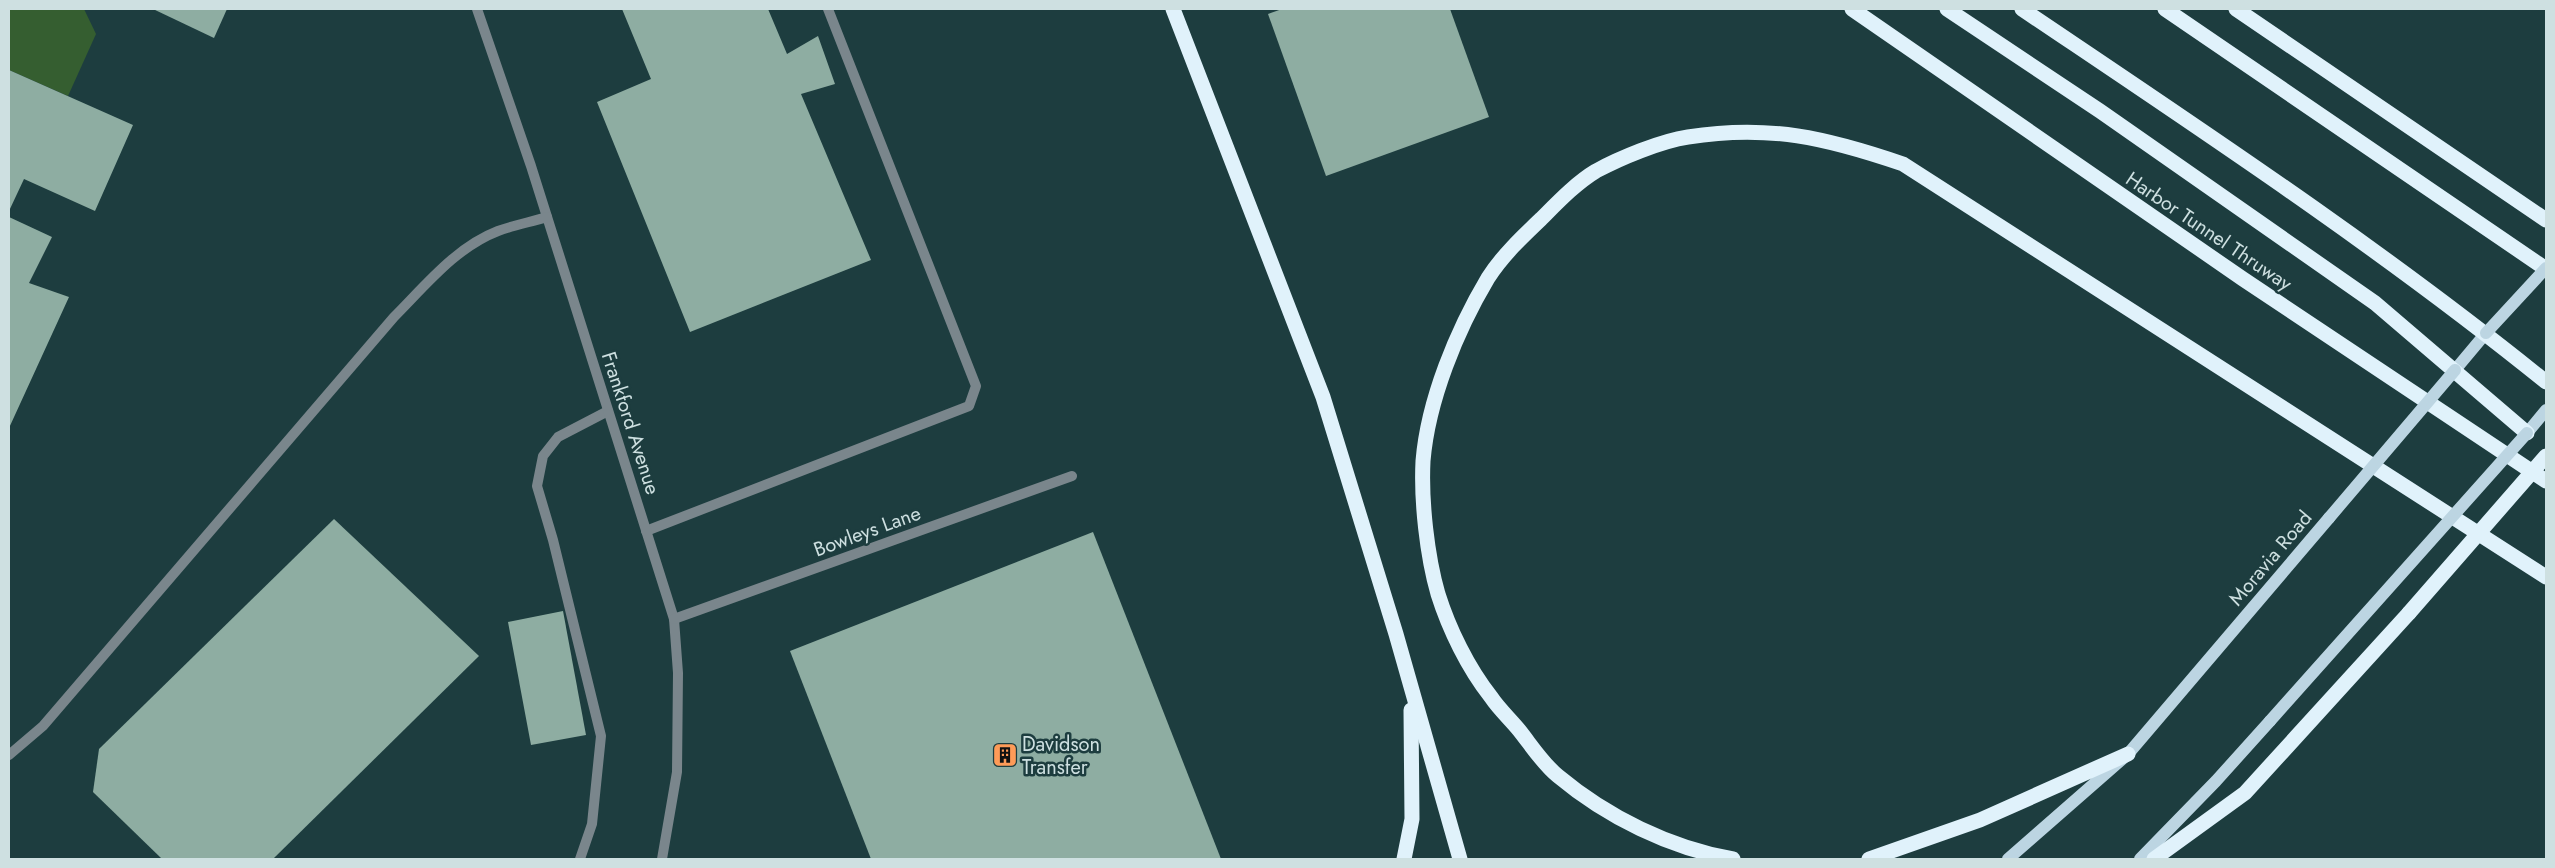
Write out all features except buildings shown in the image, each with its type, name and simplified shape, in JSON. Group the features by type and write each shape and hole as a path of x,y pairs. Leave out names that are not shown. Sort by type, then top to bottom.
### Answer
{"highway":[{"path":"1173,9 1323,397 1411,688 1460,859"},
{"name":"Harbor Tunnel Thruway","path":"1852,9 2243,279 2546,481"},
{"path":"1947,9 2100,111 2375,303 2527,433"},
{"path":"2022,9 2217,139 2389,261 2486,333 2546,382"},
{"path":"2165,9 2546,268"},
{"path":"2236,9 2546,220"},
{"path":"1733,859 1699,853 1640,829 1604,808 1556,775 1490,697 1470,665 1439,596 1430,560 1426,521 1424,461 1434,404 1448,360 1468,315 1489,276 1521,238 1555,205 1595,172 1641,152 1684,137 1737,132 1786,133 1842,143 1903,164 2546,577"},
{"path":"2154,859 2245,792 2409,613 2546,456"},
{"path":"1404,859 1412,819 1411,688"},
{"path":"1869,859 1980,820 2128,754"}],"main road":[{"name":"Moravia Road","path":"2008,859 2128,754 2486,333 2546,268"},
{"path":"2140,859 2216,781 2546,410"}],"street":[{"name":"Frankford Avenue","path":"477,9 547,217 674,619 678,673 676,772 662,859"},
{"path":"646,531 969,406 976,386 828,9"},
{"path":"9,755 43,726 400,310 446,264 475,242 498,231 547,217"},
{"path":"580,859 592,824 602,736 553,540 537,486 543,456 558,437 608,411"},
{"name":"Bowleys Lane","path":"674,619 1072,476"}],"green space":[{"path":"9,9 84,9 96,34 68,96 9,70"}],"place":[{"name":"Davidson Transfer","path":"1005,755"}]}
